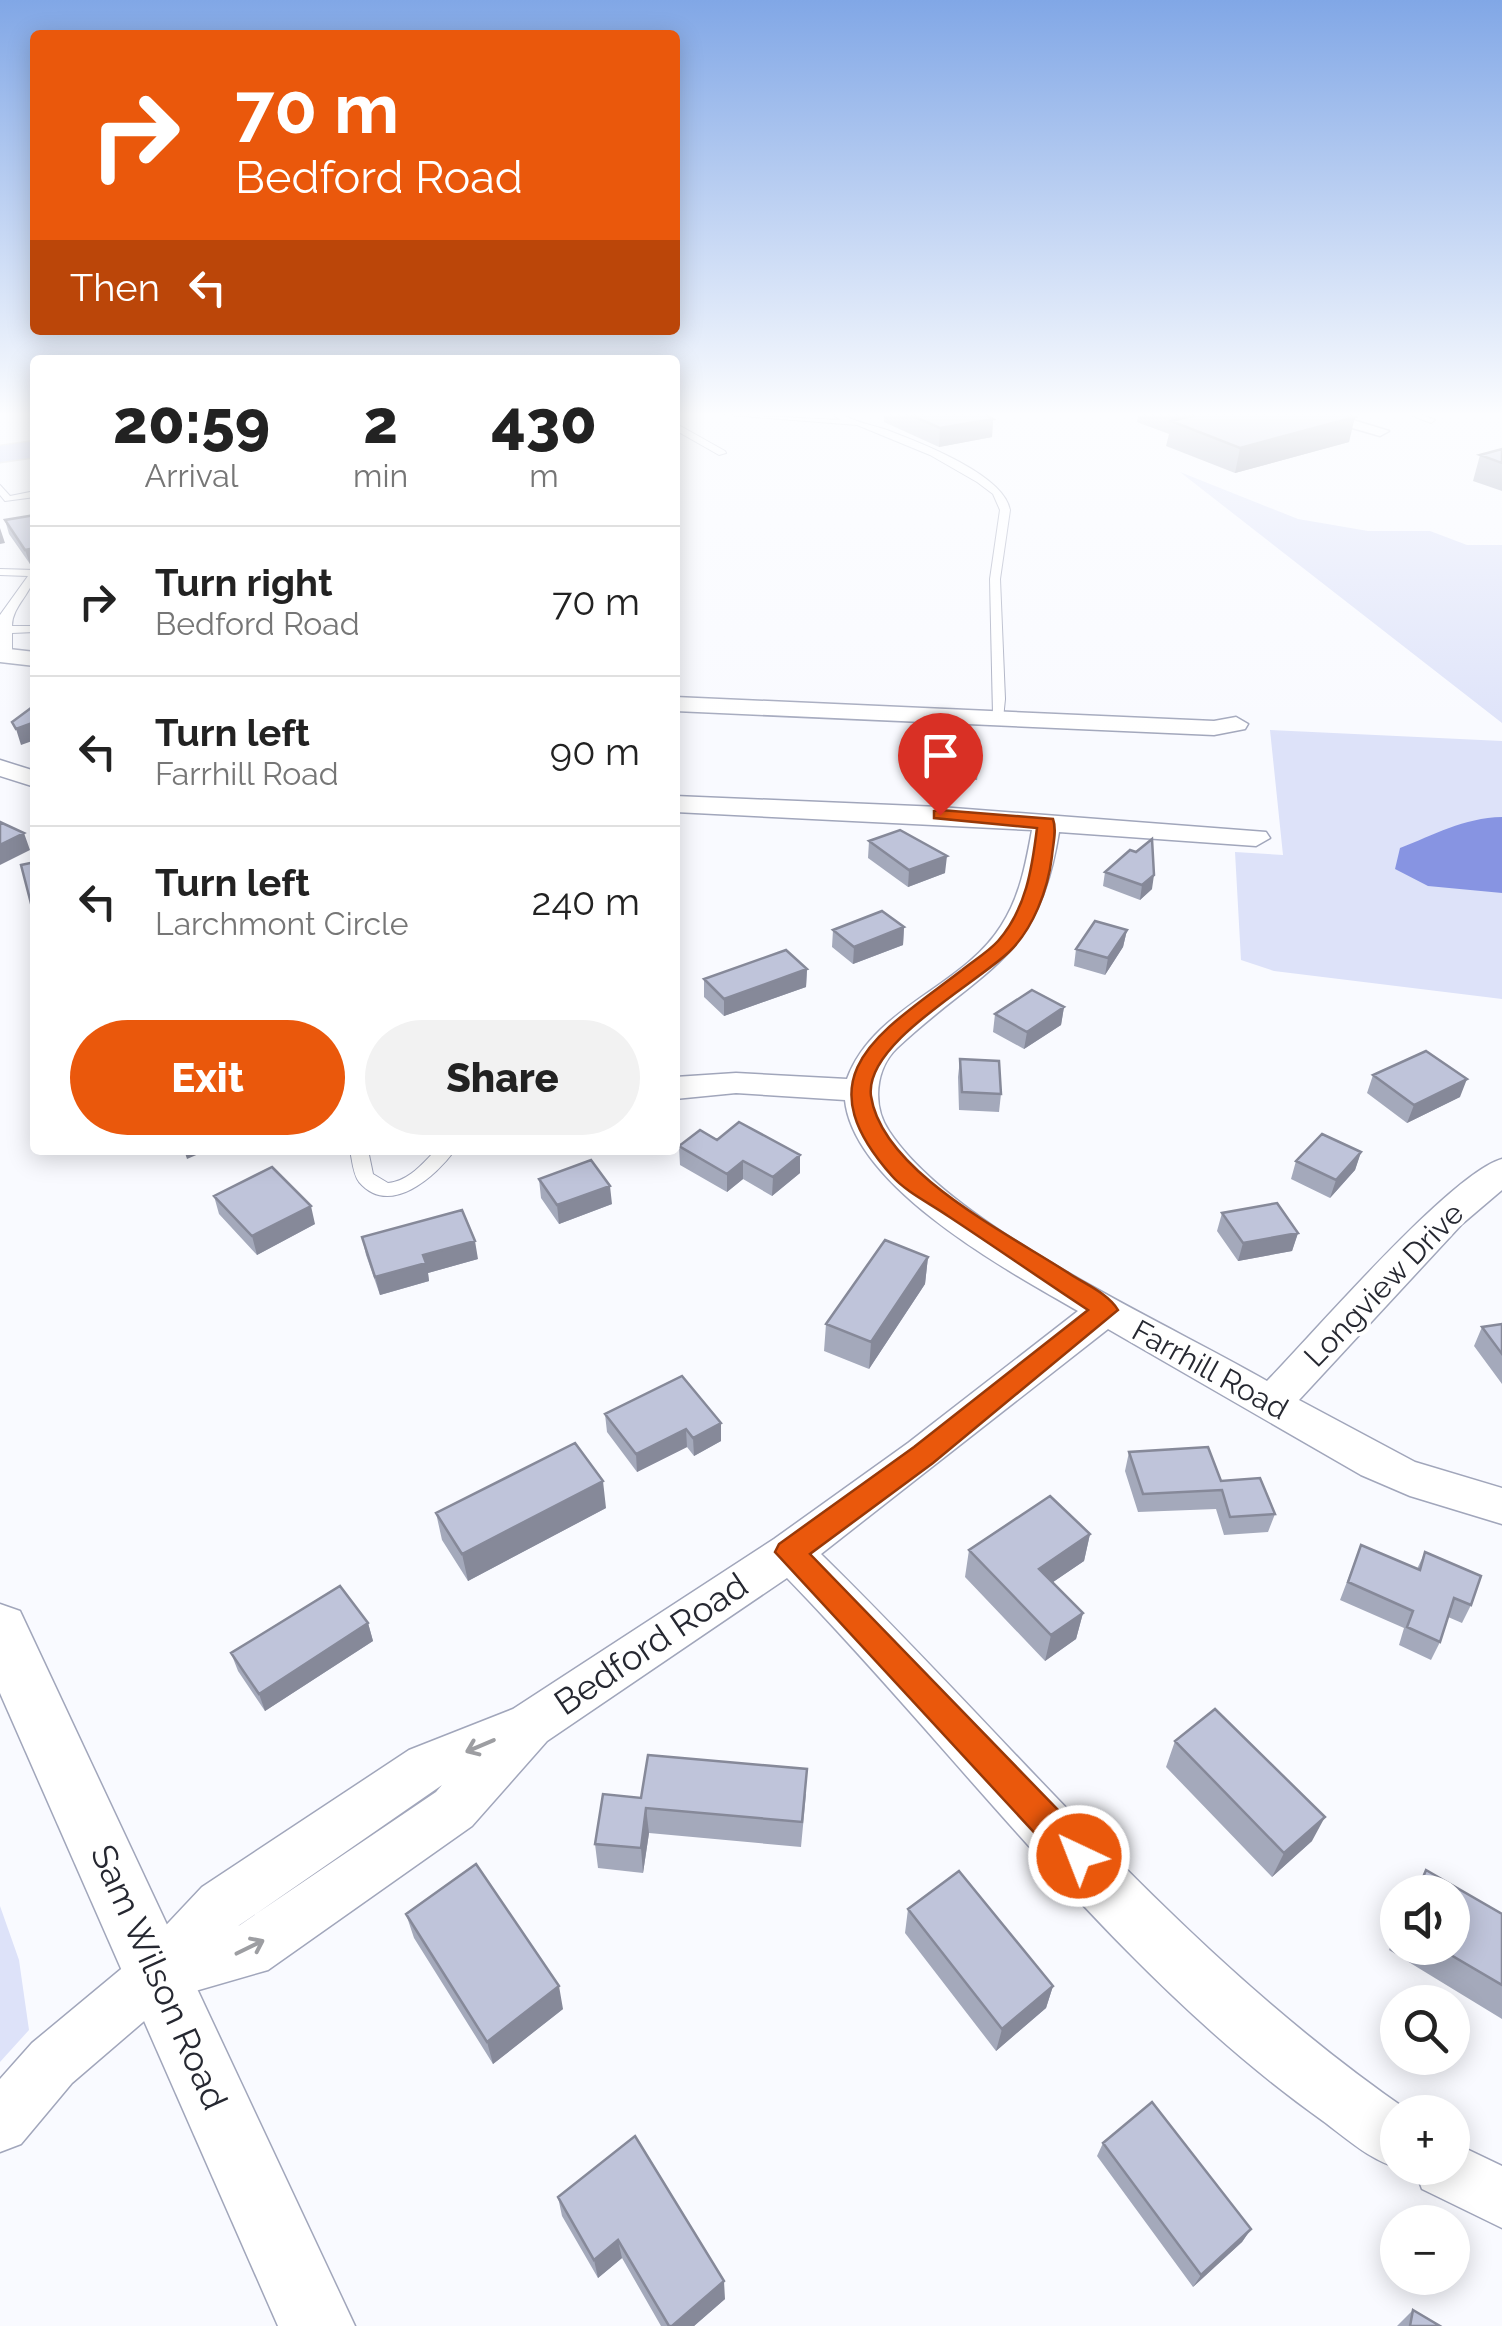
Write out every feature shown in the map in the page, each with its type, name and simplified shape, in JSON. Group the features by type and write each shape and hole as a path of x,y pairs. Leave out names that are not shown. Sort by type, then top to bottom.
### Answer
{"street":[{"path":"3,655 30,658"},
{"path":"680,704 1214,728 1236,724"},
{"path":"0,768 30,777"},
{"path":"680,804 1256,838"},
{"path":"680,1088 736,1083 859,1090 868,1062 883,1043 993,957 1019,925 1041,872 1047,823"},
{"name":"Farrhill Road","path":"859,1090 871,1132 902,1174 1106,1310 1401,1475 1502,1506"},
{"name":"Longview Drive","path":"1270,1404 1449,1215 1502,1171"},
{"name":"Bedford Road","path":"0,2123 52,2063 157,1974 249,1950 454,1809 530,1724 790,1552 924,1455 1106,1310"},
{"path":"790,1552 1210,1990 1325,2088 1380,2126"},
{"name":"Sam Wilson Road","path":"0,1629 317,2326"},
{"path":"1470,2182 1502,2198"}],"lane":[{"path":"999,716 995,577 1003,523"},
{"path":"0,572 30,573"},
{"path":"3,655 4,622 30,581"},
{"path":"4,622 30,628"},
{"path":"360,1155 365,1177 385,1190 402,1189 418,1180 441,1155"}],"shaded area":[{"path":"1245,523 1319,523 1368,531 1430,531 1467,545 1502,545 1502,723"},
{"path":"1270,730 1502,741 1502,999 1274,971 1241,960 1235,852 1283,855"},
{"path":"0,1906 19,1960 29,2030 0,2062"}],"water":[{"path":"1502,817 1502,893 1428,886 1395,869 1400,848 1462,824"}],"building":[{"path":"7,523 30,523 30,549 25,550"},
{"path":"30,709 30,724 16,729 12,722"},
{"path":"951,740 979,741 979,764 951,763"},
{"path":"0,822 24,833 0,845"},
{"path":"900,830 947,856 909,870 869,841"},
{"path":"1152,839 1154,875 1142,885 1105,872 1130,850 1136,852"},
{"path":"30,863 30,900 21,865"},
{"path":"882,911 904,927 854,947 833,930"},
{"path":"1095,921 1127,930 1108,958 1076,949"},
{"path":"786,950 807,969 724,999 704,979"},
{"path":"1032,990 1064,1007 1027,1032 995,1014"},
{"path":"1426,1051 1467,1079 1414,1105 1373,1075"},
{"path":"960,1059 999,1061 1001,1094 962,1092"},
{"path":"739,1122 800,1155 773,1177 743,1161 727,1174 680,1147 700,1130 717,1140"},
{"path":"1322,1134 1361,1152 1336,1180 1296,1161"},
{"path":"591,1160 610,1186 557,1205 539,1179"},
{"path":"272,1167 311,1206 252,1236 214,1196"},
{"path":"1277,1203 1298,1233 1243,1243 1222,1213"},
{"path":"462,1210 475,1241 423,1255 426,1263 375,1277 362,1237"},
{"path":"885,1240 928,1257 871,1342 826,1324"},
{"path":"1502,1324 1502,1354 1482,1327"},
{"path":"682,1376 721,1423 693,1438 686,1429 636,1454 605,1414"},
{"path":"575,1443 603,1481 462,1554 436,1513"},
{"path":"1208,1447 1221,1481 1260,1478 1275,1514 1230,1517 1222,1490 1143,1494 1129,1452"},
{"path":"1050,1496 1090,1534 1039,1569 1083,1613 1051,1635 969,1550"},
{"path":"1361,1545 1420,1570 1425,1552 1481,1576 1471,1605 1454,1598 1440,1642 1407,1627 1413,1611 1348,1582"},
{"path":"340,1586 368,1623 259,1694 231,1653"},
{"path":"1215,1709 1325,1817 1284,1853 1175,1741"},
{"path":"648,1755 807,1769 802,1822 646,1808 641,1848 595,1844 603,1794 641,1798"},
{"path":"476,1864 559,1986 487,2042 406,1914"},
{"path":"959,1871 1053,1986 1002,2029 908,1909"},
{"path":"1470,1895 1502,1914 1502,1985 1468,1965"},
{"path":"1152,2102 1251,2229 1201,2275 1103,2143"},
{"path":"635,2136 724,2281 672,2326 618,2240 594,2260 558,2197"},
{"path":"1413,2310 1440,2326 1410,2326"}],"route":[{"path":"940,815 1047,823 1041,872 1029,909 1004,946 914,1016 868,1062 859,1084 862,1109 871,1132 902,1174 1106,1310 924,1455 790,1552 1079,1856"}]}
